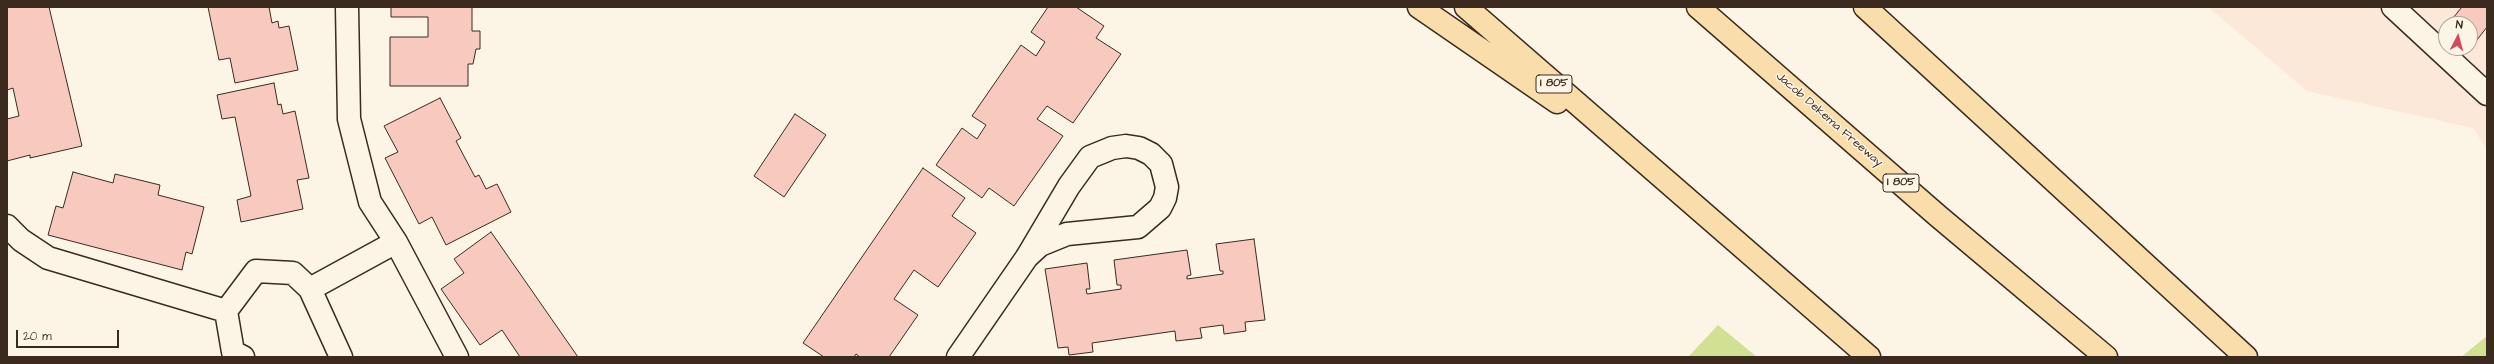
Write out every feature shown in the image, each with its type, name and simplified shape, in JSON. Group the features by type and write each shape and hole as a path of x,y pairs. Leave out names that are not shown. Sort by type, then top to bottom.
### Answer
{"highway":[{"path":"1419,7 1642,161"},
{"name":"I 805","path":"1466,7 1869,357"},
{"name":"Jacob Dekema Freeway","path":"1698,7 1938,216 2106,357"},
{"path":"1865,7 2246,357"}],"street":[{"path":"347,7 350,119 370,202 396,242 457,357"},
{"path":"2393,7 2487,94"},
{"path":"958,357 1027,257 1069,186 1090,157 1112,148 1126,146 1140,148 1151,154 1160,164 1166,181 1165,198 1160,208 1138,227 1067,234 1040,245 1027,257"},
{"path":"7,226 21,240 48,258 226,311"},
{"path":"310,289 396,242"},
{"path":"243,357 233,352 226,311 256,271 293,273 310,289 340,357"}],"shaded area":[{"path":"2208,7 2487,7 2487,149 2473,128 2307,91"}],"green space":[{"path":"1718,325 1757,357 1688,357"},
{"path":"2487,336 2487,357 2461,357"}],"building":[{"path":"7,7 49,7 82,146 30,158 30,155 7,161 7,119 19,116 13,88 7,90"},
{"path":"208,7 269,7 272,23 278,21 279,28 289,26 298,70 235,83 230,58 219,60"},
{"path":"391,7 472,7 472,31 480,31 480,49 476,49 473,64 468,64 468,86 390,86 390,37 428,37 428,17 391,17"},
{"path":"1048,7 1076,7 1104,26 1096,38 1121,54 1073,123 1047,106 1037,119 1063,136 1014,206 989,188 982,198 936,165 962,128 977,139 986,125 972,116 1021,45 1036,56 1045,42 1031,32"},
{"path":"2462,7 2487,7 2487,27 2478,39 2478,16 2455,16"},
{"path":"274,83 278,105 281,104 283,114 295,111 309,178 297,180 303,209 241,222 237,200 251,196 235,117 222,119 217,95"},
{"path":"440,98 461,138 456,141 475,177 479,175 486,189 497,184 511,212 446,245 432,217 419,224 385,158 398,152 384,126"},
{"path":"795,114 826,135 784,197 754,176"},
{"path":"923,168 965,198 952,216 976,233 938,287 914,270 894,299 918,315 889,357 860,357 856,354 854,357 824,357 803,343"},
{"path":"73,172 113,183 115,174 160,185 158,195 204,207 192,254 186,252 182,270 48,235 56,206 63,208"},
{"path":"491,232 578,357 520,357 502,330 480,345 441,289 464,273 454,259"},
{"path":"1254,239 1265,320 1245,322 1246,331 1224,334 1223,325 1200,328 1202,338 1176,341 1175,331 1092,343 1093,352 1069,355 1068,347 1058,348 1045,269 1087,263 1090,289 1086,289 1087,294 1121,289 1121,285 1117,285 1114,260 1187,250 1191,275 1187,276 1187,279 1223,274 1223,271 1220,271 1216,244"}]}
